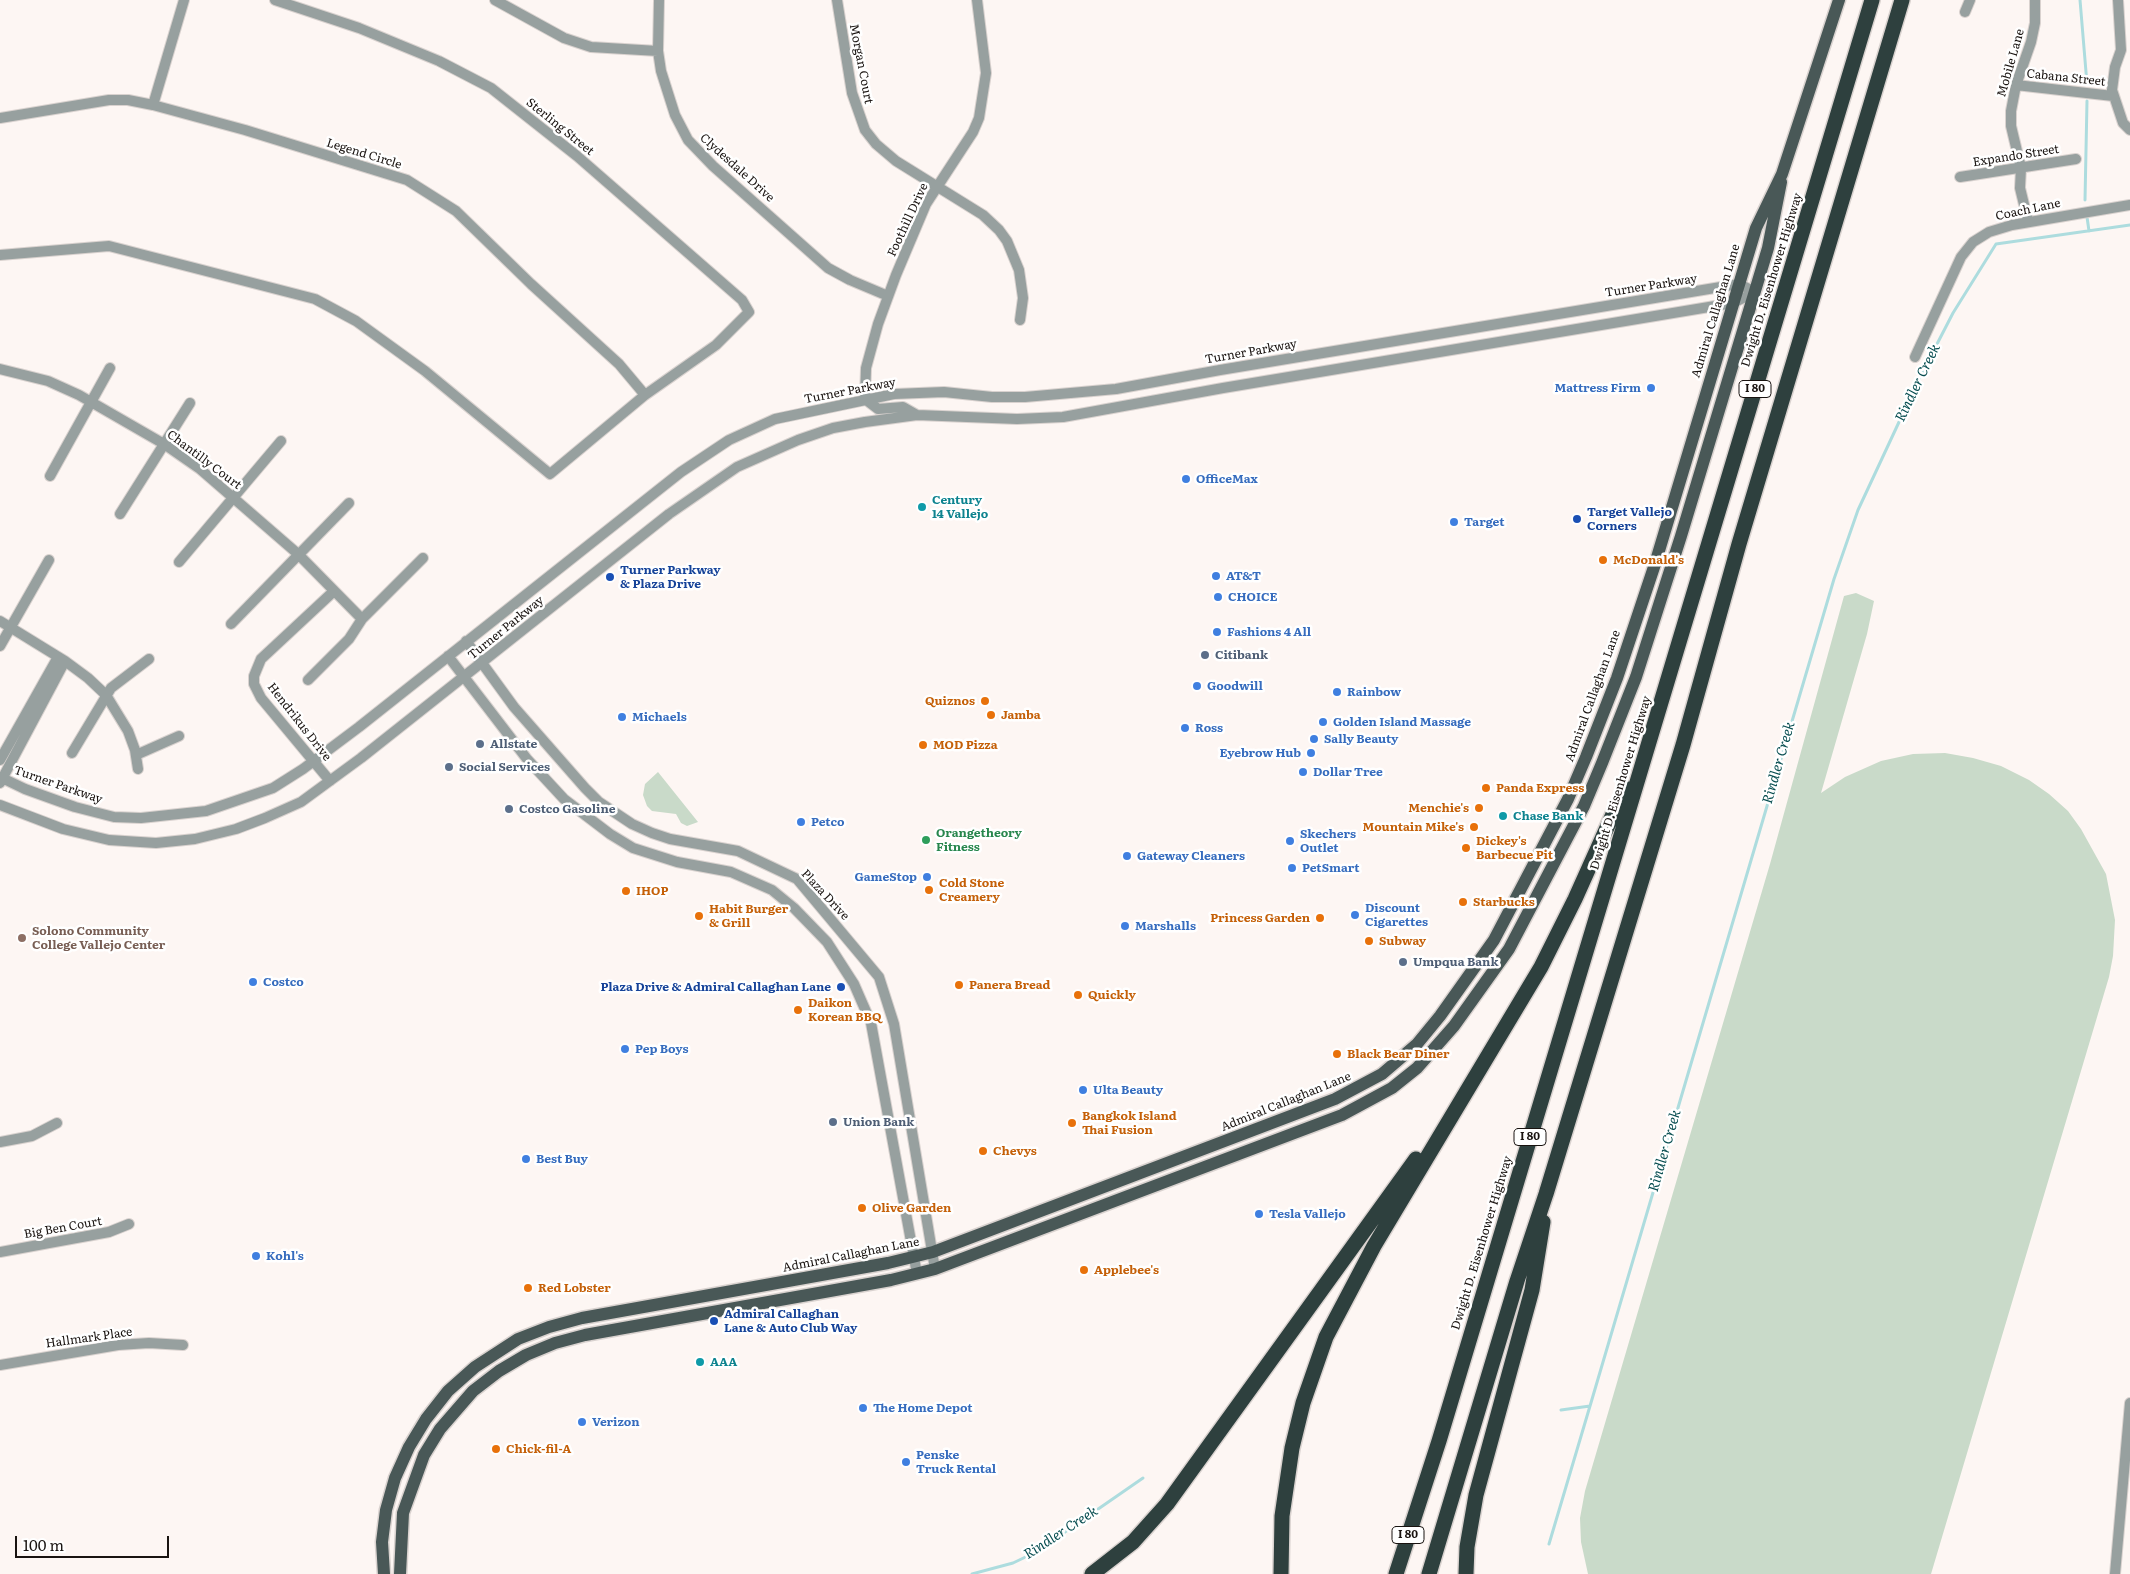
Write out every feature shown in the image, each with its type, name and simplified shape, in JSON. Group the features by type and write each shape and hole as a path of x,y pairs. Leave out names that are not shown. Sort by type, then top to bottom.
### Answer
{"highway":[{"name":"Dwight D. Eisenhower Highway","path":"1396,1574 1441,1431 1872,0"},
{"name":"I 80","path":"1429,1574 1517,1281 1546,1194 1683,745 1739,544 1902,0"},
{"path":"1281,1574 1282,1516 1289,1464 1303,1402 1317,1359 1335,1318 1366,1260 1541,967 1575,899 1614,812 1638,778"},
{"path":"1092,1574 1133,1542 1167,1504 1469,1087"},
{"path":"1466,1574 1468,1539 1476,1495 1532,1290 1546,1194"}],"main road":[{"name":"Admiral Callaghan Lane","path":"382,1574 384,1526 390,1494 401,1462 417,1432 448,1391 475,1367 502,1348 533,1332 574,1320 933,1252 1335,1099 1367,1083 1394,1065 1428,1031 1494,940 1577,778 1617,678 1655,564 1756,228 1782,174 1839,0"},
{"name":"Admiral Callaghan Lane","path":"400,1574 403,1513 424,1455 440,1429 460,1403 485,1380 511,1363 539,1349 571,1338 917,1274 935,1269 1359,1107 1405,1078 1441,1042 1509,949 1593,785 1636,677 1755,292 1776,214 1782,174"}],"street":[{"path":"153,104 184,0"},
{"name":"Sterling Street","path":"275,0 359,28 439,61 491,88 577,156 742,300 750,312 716,345 645,395"},
{"path":"495,0 564,38 591,48 658,51"},
{"name":"Clydesdale Drive","path":"659,0 658,51 666,91 675,115 688,140 713,166 828,268 850,280 888,296"},
{"name":"Morgan Court","path":"837,0 852,93 865,130 876,144 896,162 983,215 1007,241 1019,270 1022,298 1020,320"},
{"name":"Foothill Drive","path":"865,399 867,361 888,296 926,204 979,118 985,91 984,43 977,0"},
{"path":"1965,12 1970,0"},
{"name":"Mobile Lane","path":"2028,221 2020,188 2021,168 2011,126 2010,111 2016,85 2031,42 2035,23 2035,0"},
{"path":"2118,0 2120,50 2115,67 2112,96 2123,123 2130,130"},
{"name":"Cabana Street","path":"2016,85 2112,96"},
{"name":"Legend Circle","path":"0,118 108,100 153,104 407,180 456,211 531,284 619,364 645,395"},
{"name":"Expando Street","path":"1960,177 2076,159"},
{"name":"Coach Lane","path":"1915,357 1966,248 1989,232 2028,221 2130,205"},
{"path":"0,254 109,246 315,299 356,321 425,371 550,474 645,395"},
{"path":"1739,284 1755,292"},
{"name":"Turner Parkway","path":"0,779 75,807 114,817 140,818 206,811 273,788 313,761 448,656 616,521 681,472 729,440 775,419 894,394 944,392 992,397 1026,397 1116,389 1739,284"},
{"name":"Turner Parkway","path":"0,805 63,829 109,840 156,843 195,839 243,827 301,802 482,663 669,514 737,468 798,440 832,428 917,415 1016,419 1062,417 1223,388 1733,303 1755,292"},
{"path":"50,476 110,368"},
{"name":"Chantilly Court","path":"0,369 48,381 90,402 164,444 234,497 298,554 362,619"},
{"path":"865,399 878,409 903,406 917,415"},
{"path":"120,514 190,403"},
{"path":"179,562 281,441"},
{"path":"231,624 350,503"},
{"path":"308,680 349,639 362,619 423,558"},
{"path":"0,646 49,560"},
{"name":"Hendrikus Drive","path":"330,781 261,698 254,684 254,676 261,659 334,591"},
{"path":"0,621 62,659 88,678 106,696 128,731 136,755 138,769"},
{"name":"Plaza Drive","path":"466,641 514,706 599,802 632,824 652,833 670,839 738,851 797,880 879,977 896,1033 935,1269"},
{"path":"448,656 527,759 564,799 610,834 633,848 677,862 731,872 772,890 794,908 827,942 854,984 871,1023 917,1274"},
{"path":"0,779 18,738 62,659"},
{"path":"72,753 111,688 149,659"},
{"path":"136,755 179,736"},
{"path":"0,760 18,738"},
{"path":"0,1142 32,1136 57,1123"},
{"name":"Big Ben Court","path":"0,1252 109,1232 129,1224"},
{"name":"Hallmark Place","path":"0,1365 118,1344 183,1345"},
{"path":"2115,1574 2130,1403"}],"green space":[{"path":"1856,593 1874,601 1867,634 1821,793 1845,777 1881,761 1913,754 1945,753 1973,758 2001,766 2029,780 2068,811 2081,829 2106,874 2115,920 2113,956 2109,977 1931,1574 1588,1574 1581,1542 1580,1518 1585,1491 1770,864 1844,596"},
{"path":"658,772 698,822 687,826 681,823 676,814 652,811 647,806 643,795 645,784"}],"waterway":[{"path":"2080,0 2087,84"},
{"path":"2085,200 2087,101"},
{"path":"2087,217 2089,231"},
{"name":"Rindler Creek","path":"1561,1410 1590,1406 1834,579 1858,510 1920,377 1953,313 1996,244 2130,225"},
{"path":"1549,1544 1590,1406"},
{"name":"Rindler Creek","path":"972,1574 1013,1563 1036,1552 1143,1478"}],"place":[{"name":"Mattress Firm","path":"1651,388"},
{"name":"OfficeMax","path":"1186,479"},
{"name":"Century 14 Vallejo","path":"922,507"},
{"name":"Target Vallejo Corners","path":"1577,519"},
{"name":"Target","path":"1454,522"},
{"name":"McDonald's","path":"1603,560"},
{"name":"AT&T","path":"1216,576"},
{"name":"Turner Parkway & Plaza Drive","path":"610,577"},
{"name":"CHOICE","path":"1218,597"},
{"name":"Fashions 4 All","path":"1217,632"},
{"name":"Citibank","path":"1205,655"},
{"name":"Goodwill","path":"1197,686"},
{"name":"Rainbow","path":"1337,692"},
{"name":"Quiznos","path":"985,701"},
{"name":"Jamba","path":"991,715"},
{"name":"Michaels","path":"622,717"},
{"name":"Golden Island Massage","path":"1323,722"},
{"name":"Ross","path":"1185,728"},
{"name":"Sally Beauty","path":"1314,739"},
{"name":"Allstate","path":"480,744"},
{"name":"MOD Pizza","path":"923,745"},
{"name":"Eyebrow Hub","path":"1311,753"},
{"name":"Social Services","path":"449,767"},
{"name":"Dollar Tree","path":"1303,772"},
{"name":"Panda Express","path":"1486,788"},
{"name":"Menchie's","path":"1479,808"},
{"name":"Costco Gasoline","path":"509,809"},
{"name":"Chase Bank","path":"1503,816"},
{"name":"Petco","path":"801,822"},
{"name":"Mountain Mike's","path":"1474,827"},
{"name":"Orangetheory Fitness","path":"926,840"},
{"name":"Skechers Outlet","path":"1290,841"},
{"name":"Dickey's Barbecue Pit","path":"1466,848"},
{"name":"Gateway Cleaners","path":"1127,856"},
{"name":"PetSmart","path":"1292,868"},
{"name":"GameStop","path":"927,877"},
{"name":"Cold Stone Creamery","path":"929,890"},
{"name":"IHOP","path":"626,891"},
{"name":"Starbucks","path":"1463,902"},
{"name":"Discount Cigarettes","path":"1355,915"},
{"name":"Habit Burger & Grill","path":"699,916"},
{"name":"Princess Garden","path":"1320,918"},
{"name":"Marshalls","path":"1125,926"},
{"name":"Solono Community College Vallejo Center","path":"22,938"},
{"name":"Subway","path":"1369,941"},
{"name":"Umpqua Bank","path":"1403,962"},
{"name":"Costco","path":"253,982"},
{"name":"Panera Bread","path":"959,985"},
{"name":"Plaza Drive & Admiral Callaghan Lane","path":"841,987"},
{"name":"Quickly","path":"1078,995"},
{"name":"Daikon Korean BBQ","path":"798,1010"},
{"name":"Pep Boys","path":"625,1049"},
{"name":"Black Bear Diner","path":"1337,1054"},
{"name":"Ulta Beauty","path":"1083,1090"},
{"name":"Union Bank","path":"833,1122"},
{"name":"Bangkok Island Thai Fusion","path":"1072,1123"},
{"name":"Chevys","path":"983,1151"},
{"name":"Best Buy","path":"526,1159"},
{"name":"Olive Garden","path":"862,1208"},
{"name":"Tesla Vallejo","path":"1259,1214"},
{"name":"Kohl's","path":"256,1256"},
{"name":"Applebee's","path":"1084,1270"},
{"name":"Red Lobster","path":"528,1288"},
{"name":"Admiral Callaghan Lane & Auto Club Way","path":"714,1321"},
{"name":"AAA","path":"700,1362"},
{"name":"The Home Depot","path":"863,1408"},
{"name":"Verizon","path":"582,1422"},
{"name":"Chick-fil-A","path":"496,1449"},
{"name":"Penske Truck Rental","path":"906,1462"}]}
